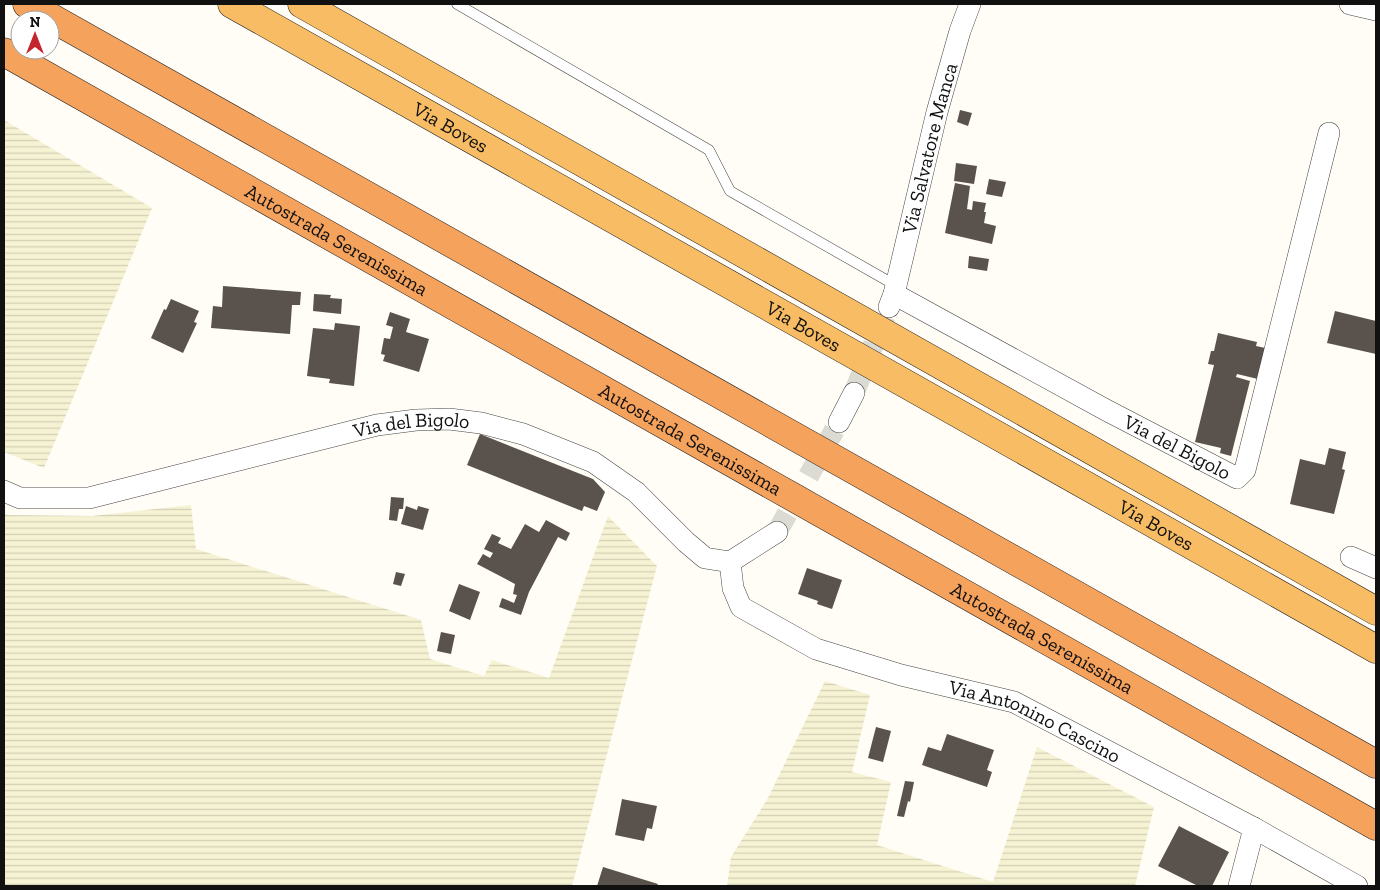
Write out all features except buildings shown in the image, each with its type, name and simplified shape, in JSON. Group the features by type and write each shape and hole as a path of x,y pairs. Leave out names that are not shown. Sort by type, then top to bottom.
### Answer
{"highway":[{"path":"27,4 1376,764"},
{"name":"Via Boves","path":"232,4 1376,649"},
{"name":"Via Boves","path":"302,4 1376,611"},
{"name":"Autostrada Serenissima","path":"4,52 1376,826"}],"street":[{"name":"Via Salvatore Manca","path":"892,295 937,112 970,4"},
{"path":"1350,4 1376,10"},
{"name":"Via del Bigolo","path":"892,295 1237,478 1245,470 1329,134"},
{"path":"839,422 854,393"},
{"name":"Via del Bigolo","path":"4,491 20,498 89,498 378,426 416,420 449,419 481,423 523,434 593,462 636,492 686,542 705,558 730,562"},
{"path":"730,562 777,532"},
{"path":"1351,556 1376,568"},
{"name":"Via Antonino Cascino","path":"730,562 733,588 741,607 816,650 901,675 1014,702 1254,828 1357,886"},
{"path":"1239,886 1254,828"}],"lane":[{"path":"457,4 709,150 730,191 892,295"}],"shaded area":[{"path":"4,120 152,208 44,468 4,452"},
{"path":"191,505 196,549 421,620 430,659 484,676 492,660 549,678 608,516 657,566 572,886 4,886 4,513 8,515 92,516"},
{"path":"825,681 870,695 852,772 891,782 877,845 993,882 1037,747 1154,807 1135,886 727,886 731,857 768,798"}],"tunnel":[{"path":"854,393 885,316"},
{"path":"777,532 839,422"}]}
